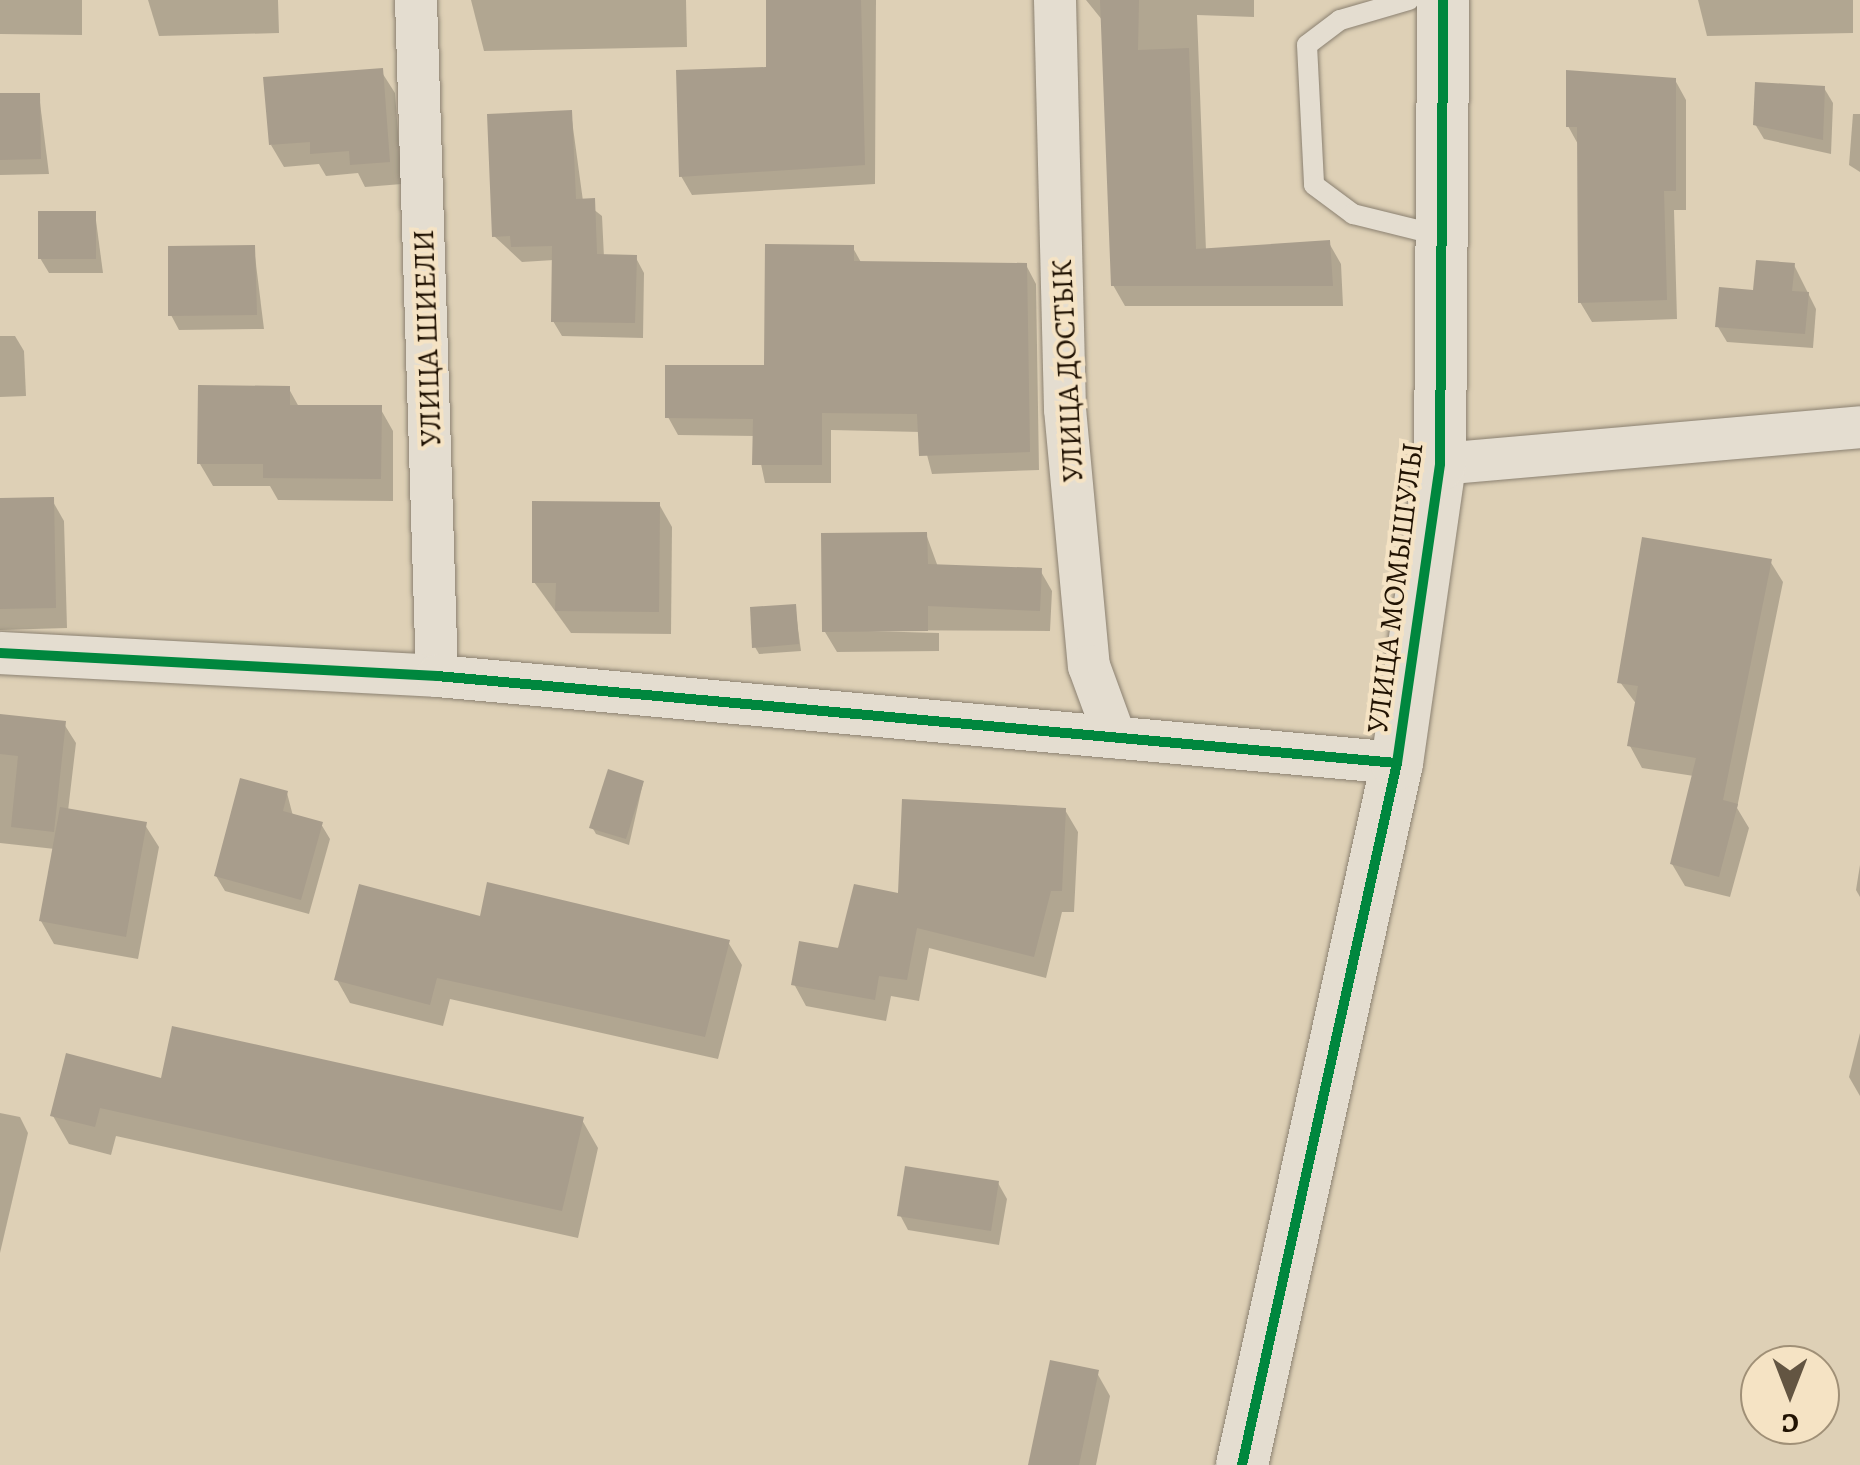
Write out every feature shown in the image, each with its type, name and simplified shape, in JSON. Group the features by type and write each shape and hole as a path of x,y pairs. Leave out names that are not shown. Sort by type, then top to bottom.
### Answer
{"street":[{"name":"УЛИЦА ШИЕЛИ","path":"416,0 437,676"},
{"name":"УЛИЦА ДОСТЫК","path":"1056,0 1065,409 1089,666 1115,737"},
{"name":"УЛИЦА МОМЫШУЛЫ","path":"1242,1465 1397,762 1440,464 1443,0"},
{"path":"1440,464 1860,427"},
{"path":"0,653 437,676 1397,762"}],"lane":[{"path":"1408,0 1340,20 1307,45 1314,185 1353,214 1444,237"}],"building":[{"path":"766,0 861,0 865,165 679,177 676,70 766,67"},
{"path":"1100,0 1139,0 1138,50 1189,48 1196,249 1330,240 1333,286 1111,286"},
{"path":"383,68 390,162 350,165 349,151 310,154 310,142 269,145 263,77"},
{"path":"1566,70 1676,78 1676,191 1664,191 1667,300 1578,303 1577,127 1566,127"},
{"path":"1755,82 1825,86 1823,140 1753,125"},
{"path":"0,93 40,93 41,159 0,160"},
{"path":"572,110 576,199 595,198 597,254 637,255 635,323 551,322 552,246 511,247 510,236 492,237 487,114"},
{"path":"38,211 96,211 96,259 38,259"},
{"path":"765,244 854,245 854,261 1027,263 1030,452 919,456 917,414 822,413 822,465 752,465 753,419 665,418 665,365 764,365"},
{"path":"255,245 257,315 168,316 168,246"},
{"path":"1756,260 1795,263 1792,291 1809,292 1805,334 1715,327 1719,287 1753,290"},
{"path":"198,385 290,386 290,405 382,405 381,479 263,478 263,464 197,464"},
{"path":"54,497 56,608 0,609 0,498"},
{"path":"532,501 660,502 659,612 555,611 556,583 532,583"},
{"path":"927,532 928,564 1042,568 1040,611 928,606 928,631 822,632 821,533"},
{"path":"1642,537 1772,559 1723,800 1738,804 1719,877 1670,864 1696,758 1627,746 1638,686 1617,683"},
{"path":"796,604 799,644 752,648 750,607"},
{"path":"0,714 66,721 54,832 11,827 18,756 0,754"},
{"path":"608,769 644,781 626,839 589,828"},
{"path":"240,778 288,791 283,811 323,822 301,900 214,876"},
{"path":"902,799 1066,808 1062,891 1051,891 1034,957 917,928 907,980 879,976 875,1000 791,985 799,941 838,948 854,884 898,893"},
{"path":"60,807 147,822 126,937 39,921"},
{"path":"487,882 730,940 705,1037 437,978 430,1005 334,980 359,884 480,916"},
{"path":"172,1026 584,1117 562,1211 100,1108 95,1127 50,1116 66,1053 161,1078"},
{"path":"905,1166 999,1181 991,1231 897,1216"},
{"path":"1050,1360 1099,1370 1079,1465 1028,1465"}],"cycle path":[{"path":"1242,1465 1397,763 1440,464 1443,0"},
{"path":"0,653 437,676 1397,763"}]}
